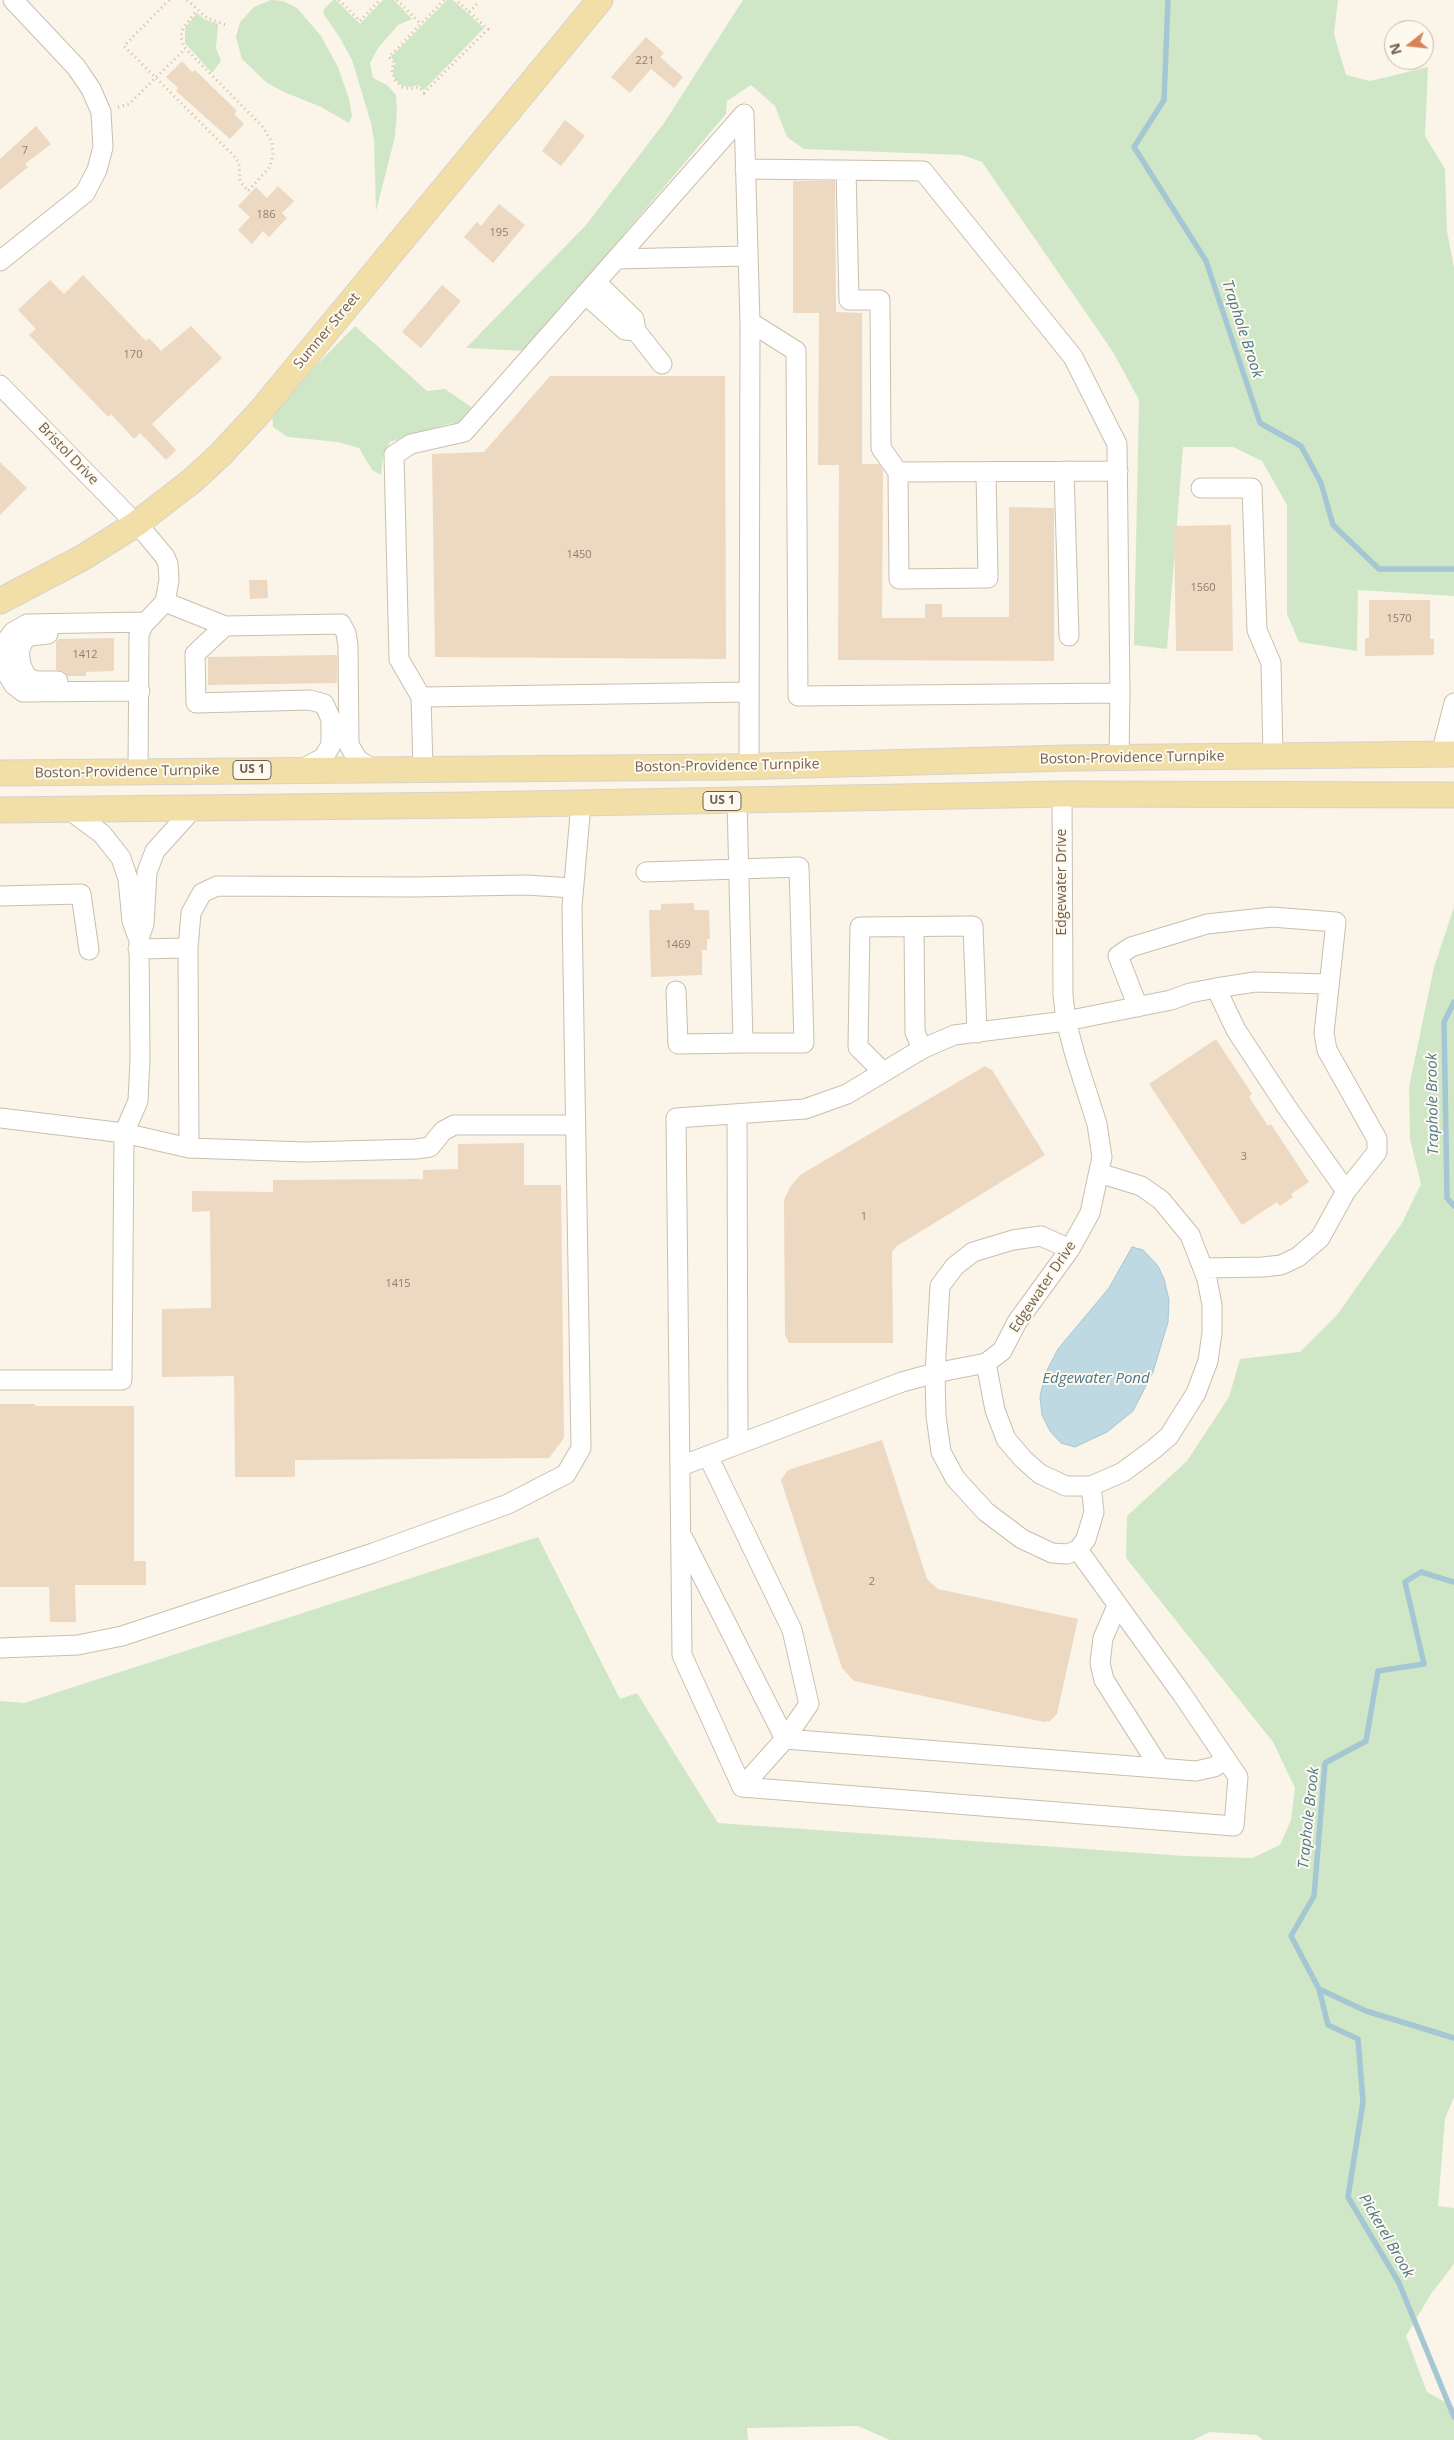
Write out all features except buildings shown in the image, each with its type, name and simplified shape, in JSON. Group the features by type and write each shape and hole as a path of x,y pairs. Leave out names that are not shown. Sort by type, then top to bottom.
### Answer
{"main road":[{"name":"Sumner Street","path":"0,601 82,558 136,524 203,472 259,413 600,0"},
{"name":"Boston-Providence Turnpike","path":"0,773 138,770 749,766 1119,758 1447,754"},
{"name":"US 1","path":"0,810 192,810 1062,794 1454,796"}],"street":[{"path":"0,261 85,193 101,158 103,135 100,112 94,93 82,75 14,0"},
{"path":"423,768 421,697 399,659 394,455 411,444 464,432 744,114 750,322 749,766"},
{"path":"745,169 924,171 1073,357 1117,444 1119,758"},
{"path":"846,170 850,300 880,300 881,448 898,472 899,579 988,578 986,472"},
{"path":"616,259 748,256"},
{"path":"590,288 634,319 636,331 662,364"},
{"path":"750,322 796,351 798,696 1120,693"},
{"name":"Bristol Drive","path":"0,385 136,524 165,557 168,564 169,580 165,602"},
{"path":"1064,471 1069,636"},
{"path":"898,472 1118,471"},
{"path":"1201,488 1252,488 1257,630 1271,663 1273,756"},
{"path":"138,770 142,628 165,602 224,626 335,624 344,626 348,645 350,745 358,760 373,769"},
{"path":"224,626 195,654 196,703 310,700 324,704 331,719 331,745 323,758 299,770"},
{"path":"140,691 112,692 108,685 100,682 35,681 29,678 21,666 20,646 28,637 41,634 142,628"},
{"path":"421,697 749,692"},
{"path":"1447,754 1454,703"},
{"name":"Edgewater Drive","path":"986,1364 1002,1351 1016,1322 1070,1250 1090,1213 1102,1157 1097,1124 1066,1021 1063,995 1062,794"},
{"path":"737,801 742,1043"},
{"path":"0,1648 78,1645 122,1636 373,1553 508,1504 566,1474 581,1448 573,888 581,803"},
{"path":"138,943 144,924 147,872 155,851 192,810"},
{"path":"0,1380 122,1380 124,1133 138,1101 140,1059 138,943 132,921 128,879 121,858 102,834 71,811"},
{"path":"646,872 739,871 799,867 804,1043 678,1044 676,992"},
{"path":"189,1148 188,948 190,913 202,893 217,886 414,888 526,885 573,888"},
{"path":"0,896 81,894 89,950"},
{"path":"1138,1007 1118,956 1131,947 1206,924 1272,918 1336,922 1324,1033 1327,1050 1377,1139 1377,1152 1346,1191 1320,1238 1298,1257 1281,1265 1203,1268"},
{"path":"883,1072 858,1047 860,927 973,926 977,1033"},
{"path":"914,927 915,1032 922,1050"},
{"path":"138,943 188,948"},
{"path":"742,1787 682,1655 676,1118 805,1110 846,1094 922,1050 954,1035 1066,1021 1138,1007 1216,988 1255,982 1328,984"},
{"path":"1216,988 1236,1030 1286,1106 1346,1191"},
{"path":"737,1115 738,1444"},
{"path":"0,1118 124,1133 189,1148 305,1152 416,1150 430,1147 443,1131 454,1126 575,1124"},
{"path":"680,1466 902,1382 935,1373 986,1364 995,1410 1006,1439 1040,1474 1066,1486 1091,1486 1123,1472 1168,1436 1196,1393 1208,1361 1212,1333 1212,1305 1203,1268 1190,1235 1161,1200 1141,1186 1099,1173"},
{"path":"1070,1250 1041,1236 1013,1240 973,1252 955,1266 940,1286 935,1373 936,1416 941,1452 955,1478 986,1512 1022,1539 1052,1553 1067,1554 1078,1550 1092,1526 1094,1512 1091,1486"},
{"path":"708,1456 792,1630 809,1704 785,1739 742,1787"},
{"path":"681,1533 785,1739"},
{"path":"742,1787 1234,1826 1238,1777 1078,1550"},
{"path":"1117,1606 1102,1638 1100,1663 1104,1680 1160,1768"},
{"path":"785,1739 1196,1771 1214,1767 1226,1759"}],"path":[{"path":"169,0 124,46 234,156 239,163 240,181 248,191 270,167 273,154 271,139 262,126 185,49 181,33 185,23 197,10"},
{"path":"187,0 207,18 226,24"},
{"path":"339,0 360,21 380,0"},
{"path":"397,0 421,24"},
{"path":"444,0 389,57 394,62 392,72 396,83 407,89 419,87 424,93 488,29 456,0"},
{"path":"469,12 477,4"},
{"path":"100,112 130,104 185,49"}],"green space":[{"path":"271,0 283,1 297,8 321,36 338,67 349,99 352,116 349,123 321,107 267,83 242,59 236,37 240,22 254,7"},
{"path":"333,0 336,0 360,24 383,0 394,0 412,19 398,25 378,48 370,63 373,78 387,85 396,95 397,109 395,137 376,211 374,140 371,123 352,60 323,13"},
{"path":"447,0 453,0 484,28 424,90 418,85 411,87 402,86 395,79 393,72 395,62 391,57"},
{"path":"743,0 1338,0 1334,34 1346,75 1370,81 1416,70 1428,70 1425,136 1445,169 1447,231 1454,268 1454,596 1358,590 1357,651 1299,642 1287,614 1287,505 1262,461 1233,447 1183,447 1167,649 1134,645 1139,400 1113,352 982,162 962,155 804,149 787,137 775,106 751,85 727,101 726,114 525,351 466,348 586,225 664,123"},
{"path":"197,13 204,19 218,24 216,48 221,61 212,73 185,43 185,28"},
{"path":"355,326 427,391 445,389 474,409 458,423 448,424 390,442 383,457 381,475 372,470 359,448 338,442 288,437 273,427 272,410"},
{"path":"1454,907 1454,2097 1445,2119 1438,2206 1454,2208 1454,2264 1431,2294 1406,2336 1427,2392 1454,2407 1454,2440 1263,2440 1257,2435 1210,2432 1193,2440 890,2440 858,2426 747,2428 748,2440 0,2440 0,1701 24,1703 538,1537 620,1699 637,1693 718,1823 1184,1856 1252,1858 1280,1845 1291,1820 1295,1788 1273,1742 1126,1558 1127,1516 1187,1461 1229,1397 1240,1359 1300,1352 1337,1315 1402,1223 1421,1184 1410,1139 1409,1087 1434,967"}],"water":[{"name":"Edgewater Pond","path":"1132,1247 1143,1250 1158,1266 1164,1279 1169,1300 1168,1322 1153,1372 1133,1411 1107,1432 1075,1447 1061,1443 1050,1431 1042,1415 1040,1397 1045,1374 1058,1349 1109,1288"}],"waterway":[{"name":"Traphole Brook","path":"1168,0 1164,100 1134,147 1206,261 1260,423 1301,446 1321,483 1333,525 1379,569 1454,569"},
{"name":"Traphole Brook","path":"1454,1002 1444,1022 1447,1198 1454,1206"},
{"name":"Traphole Brook","path":"1454,1582 1421,1572 1405,1582 1424,1664 1378,1671 1366,1741 1325,1763 1314,1896 1291,1936 1319,1989 1366,2011 1454,2038"},
{"name":"Pickerel Brook","path":"1319,1989 1328,2025 1358,2039 1363,2102 1348,2197 1399,2283 1454,2417"}]}
